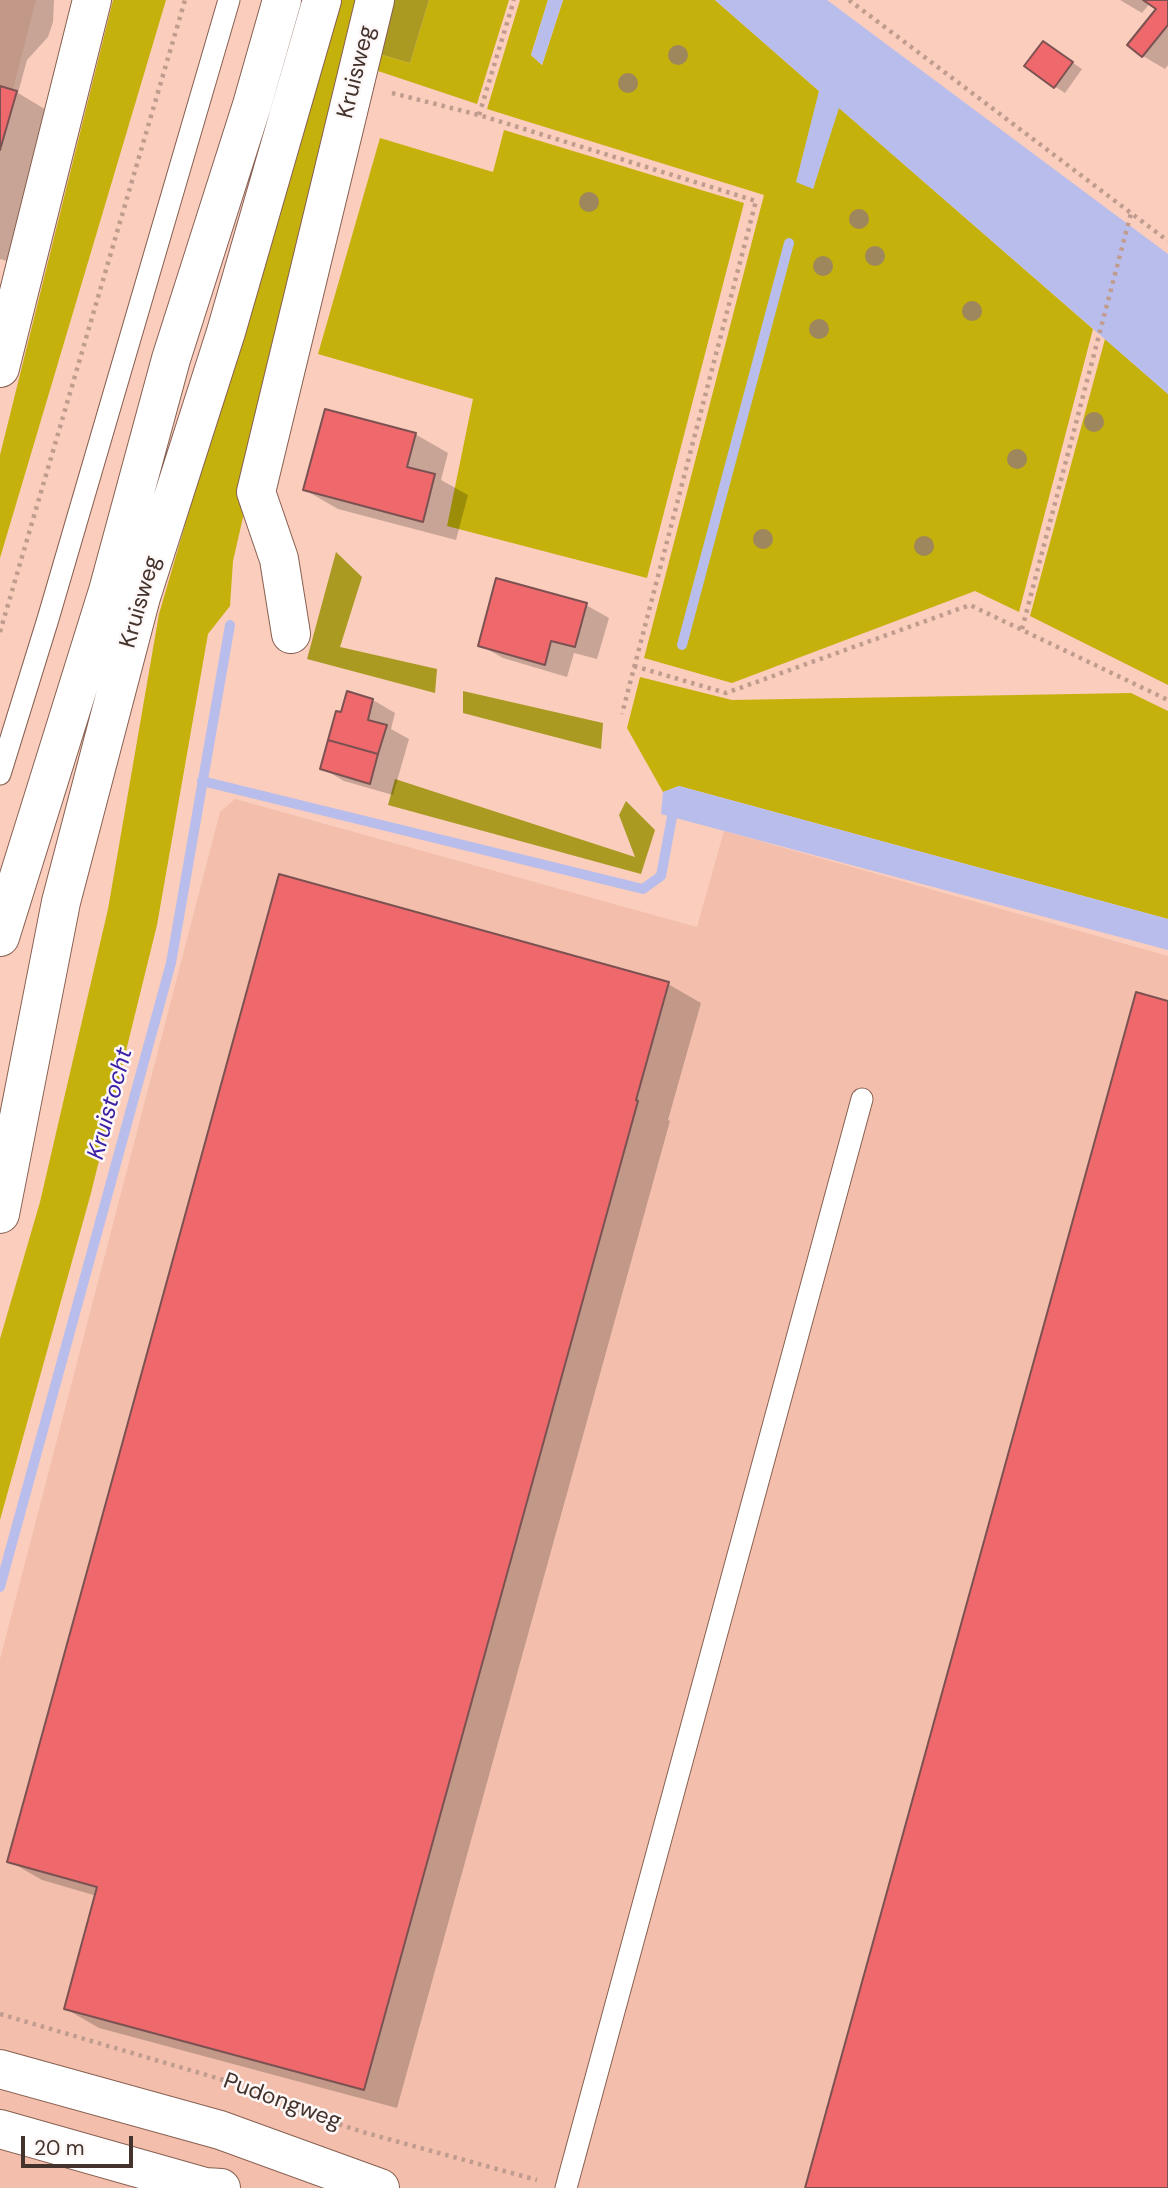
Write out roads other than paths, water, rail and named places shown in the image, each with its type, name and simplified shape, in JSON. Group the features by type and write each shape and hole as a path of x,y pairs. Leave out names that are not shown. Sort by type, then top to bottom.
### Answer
{"main road":[{"path":"0,368 92,0"},
{"name":"Kruisweg","path":"0,937 108,591 172,359 282,0"},
{"name":"Kruisweg","path":"0,1214 61,902 137,610 226,332 321,0"},
{"name":"Kruisweg","path":"291,634 279,559 256,492 375,0"},
{"name":"Pudongweg","path":"0,2069 220,2130 380,2188"},
{"path":"0,2129 205,2187 220,2188"}],"lane":[{"path":"0,774 60,579 229,0"},
{"path":"566,2188 862,1099"}],"water":[{"path":"548,0 563,0 542,65 531,55"},
{"path":"715,0 827,0 1168,254 1168,394 839,108 813,189 796,182 819,91"},
{"path":"679,786 1168,919 1168,950 661,814 663,792"}],"waterway":[{"path":"682,645 789,243"},
{"name":"Kruistocht","path":"0,1587 171,963 230,625"},
{"path":"202,781 643,889 661,876 672,817"}]}
